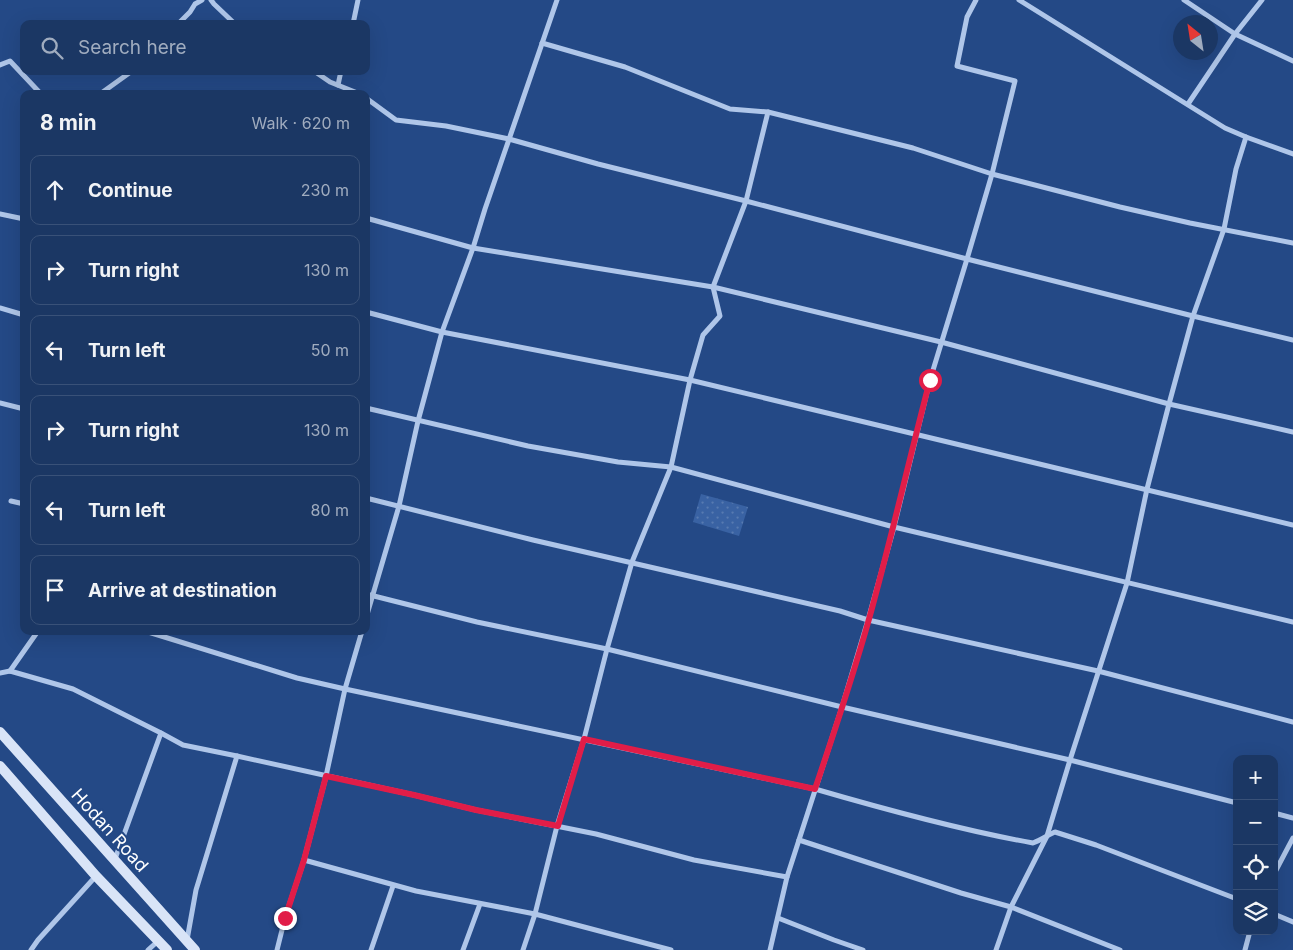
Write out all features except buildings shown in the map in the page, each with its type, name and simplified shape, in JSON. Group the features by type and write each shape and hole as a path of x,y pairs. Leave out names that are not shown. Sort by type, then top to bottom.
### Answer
{"main road":[{"name":"Hodan Road","path":"0,732 195,950"},
{"path":"0,766 96,876 167,950"}],"street":[{"path":"182,20 195,4 202,0"},
{"path":"211,0 231,20"},
{"path":"353,20 358,0"},
{"path":"370,605 399,506 418,421 442,332 474,248 484,209 558,0"},
{"path":"770,950 787,877 868,620 894,527 916,434 941,342 992,174 1015,81 957,66 967,17 976,0"},
{"path":"1019,0 1225,128 1293,154"},
{"path":"1184,0 1235,34 1293,61"},
{"path":"1188,104 1235,34 1262,0"},
{"path":"542,43 625,67 730,108 768,112 913,148 992,174 1120,207 1293,243"},
{"path":"0,65 10,61 20,72"},
{"path":"23,75 37,90"},
{"path":"106,90 126,75"},
{"path":"320,75 330,82 350,90"},
{"path":"338,85 340,75"},
{"path":"370,101 396,120 446,126 509,139 598,164 967,259 1293,340"},
{"path":"523,950 535,914 632,562 670,467 690,380 703,334 720,316 714,287 746,201 768,112"},
{"path":"996,950 1011,908 1047,836 1127,583 1147,489 1193,316 1224,229 1236,169 1246,137"},
{"path":"0,214 20,218"},
{"path":"370,219 474,248 714,287 941,342 1170,404 1293,432"},
{"path":"0,308 20,313"},
{"path":"370,313 442,332 690,380 1293,524"},
{"path":"0,403 20,408"},
{"path":"370,409 528,446 618,462 670,467 894,527 1293,622"},
{"path":"370,499 515,536 840,611 868,620 1098,671 1293,722"},
{"path":"11,501 20,503"},
{"path":"370,595 477,622 607,649 842,707 1070,760 1233,802"},
{"path":"10,671 35,635"},
{"path":"157,635 297,678 815,789 866,804 1014,840 1033,843 1055,832 1088,842 1233,897"},
{"path":"277,950 285,918 304,860 326,776 345,689 361,635"},
{"path":"0,673 10,671 73,690 184,745 476,810 596,834 694,860 787,877"},
{"path":"114,860 161,733"},
{"path":"186,940 196,890 237,756"},
{"path":"1278,814 1293,818"},
{"path":"1278,866 1293,838"},
{"path":"799,840 1011,908 1120,950"},
{"path":"304,860 393,886 535,914 670,950"},
{"path":"30,950 96,876"},
{"path":"371,950 393,886"},
{"path":"463,950 480,904"},
{"path":"1278,916 1293,922"},
{"path":"778,918 863,950"},
{"path":"1245,950 1249,935"},
{"path":"148,950 158,941"}],"shaded area":[{"path":"701,494 748,507 739,536 693,522"}],"route":[{"path":"285,918 304,860 326,776 476,810 558,826 584,739 815,789 868,620 894,527 930,380"}]}
